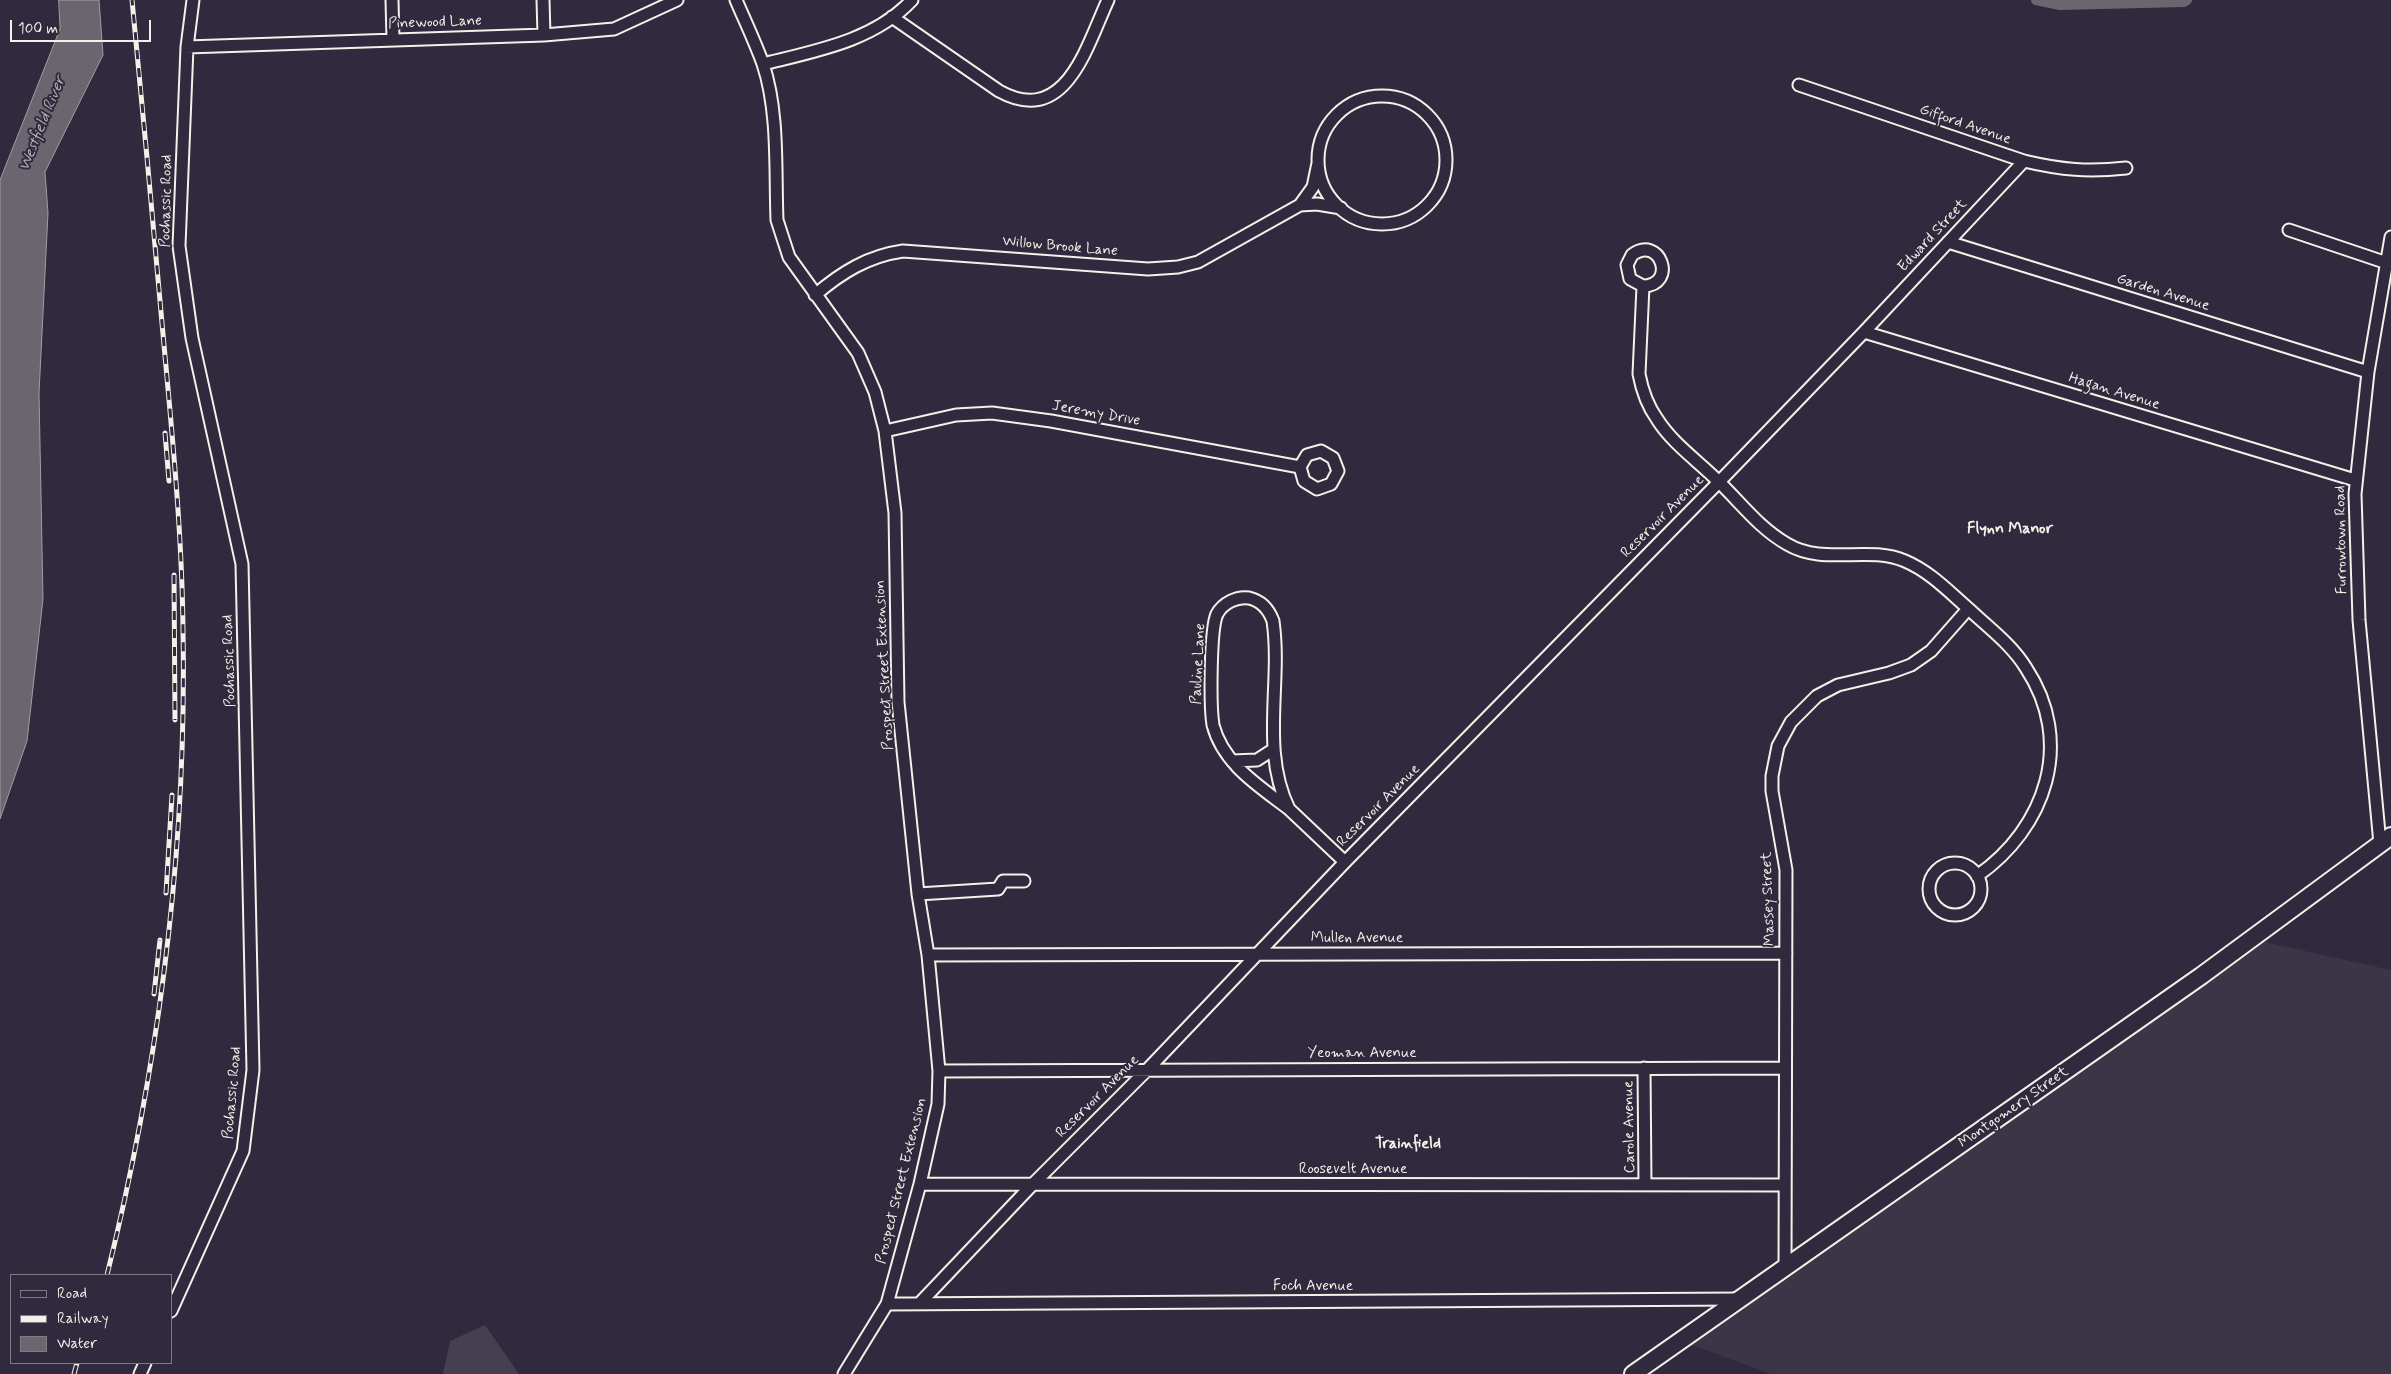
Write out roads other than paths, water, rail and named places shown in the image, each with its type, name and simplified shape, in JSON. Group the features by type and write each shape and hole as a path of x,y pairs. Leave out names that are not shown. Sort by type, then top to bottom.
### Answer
{"main road":[{"name":"Montgomery Street","path":"1633,1374 2201,976 2385,840"}],"street":[{"name":"Pochassic Road","path":"172,1309 243,1151 253,1070 242,564 192,338 179,246 187,47 192,0"},
{"path":"392,0 393,40"},
{"path":"542,0 544,35"},
{"name":"Pinewood Lane","path":"187,47 544,35 614,29 677,0"},
{"name":"Prospect Street Extension","path":"736,0 763,64 771,104 779,232 789,257 858,353 875,392 886,431 894,513 898,702 918,894 928,955 939,1070 938,1104 920,1184 887,1304 844,1374"},
{"path":"763,64 849,40 879,26 912,0"},
{"path":"892,17 999,91 1015,98 1033,100 1050,96 1071,79 1108,0"},
{"name":"Gifford Avenue","path":"1799,85 2024,161 2056,168 2092,172 2126,168"},
{"path":"1300,205 1313,186 1321,142 1332,120 1351,103 1370,96 1391,96 1410,102 1427,113 1439,130 1445,149 1444,174 1434,198 1418,212 1400,221 1379,224 1359,219 1341,208 1327,192 1321,178 1318,163"},
{"name":"Edward Street","path":"1864,332 2024,161"},
{"path":"1300,205 1317,204 1341,208"},
{"name":"Willow Brook Lane","path":"816,295 851,267 877,256 903,251 1148,269 1178,267 1207,258 1300,205"},
{"path":"2289,230 2387,262"},
{"name":"Furrowtown Road","path":"2385,840 2359,620 2356,480 2368,372 2391,237"},
{"name":"Garden Avenue","path":"1948,242 2368,372"},
{"path":"1644,286 1638,362 1645,398 1664,430 1719,482 1756,522 1796,549 1818,555 1894,557 1924,571 2009,645 2026,668 2042,701 2049,741 2046,781 2033,816 2011,846 1977,876"},
{"name":"Hagan Avenue","path":"1864,332 2356,480"},
{"name":"Reservoir Avenue","path":"919,1304 1032,1184 1147,1070 1259,954 1345,862 1864,332"},
{"name":"Jeremy Drive","path":"886,431 956,414 992,413 1051,421 1300,467"},
{"name":"Pauline Lane","path":"1288,809 1277,778 1274,749 1273,621 1262,604 1250,598 1237,599 1220,609 1214,628 1213,725 1222,748 1232,761 1288,809 1345,862"},
{"name":"Massey Street","path":"1785,1268 1786,870 1774,803 1772,776 1778,746 1784,733 1799,712 1827,690 1851,681 1889,673 1921,659 1941,641 1968,609"},
{"path":"1232,761 1257,760 1274,749"},
{"path":"1951,864 1961,864 1970,868 1977,876 1980,885 1980,895 1976,905 1968,912 1957,915 1947,914 1934,904 1930,894 1930,884 1934,875 1942,868 1951,864"},
{"path":"918,894 998,889 1003,881 1024,881"},
{"name":"Mullen Avenue","path":"928,955 1786,953"},
{"name":"Carole Avenue","path":"1644,1068 1646,1185"},
{"name":"Yeoman Avenue","path":"939,1070 1786,1068"},
{"name":"Roosevelt Avenue","path":"920,1184 1785,1185"},
{"name":"Foch Avenue","path":"887,1304 1740,1299"}],"water":[{"name":"Westfield River","path":"59,0 99,0 103,55 45,172 48,213 39,393 43,599 27,741 0,819 0,180 60,29"}],"waterway":[{"path":"2036,0 2060,5 2184,2 2187,0"}],"railway":[{"path":"107,1274 141,1116 155,1036 166,955 180,793 183,711 181,556 176,482 132,0"},
{"path":"165,433 169,481"},
{"path":"174,575 175,720"},
{"path":"166,893 172,795"},
{"path":"154,994 160,940"},
{"path":"74,1374 77,1364"}],"district":[{"name":"Flynn Manor","path":"2010,530"},
{"name":"Trainfield","path":"1408,1145"}]}
